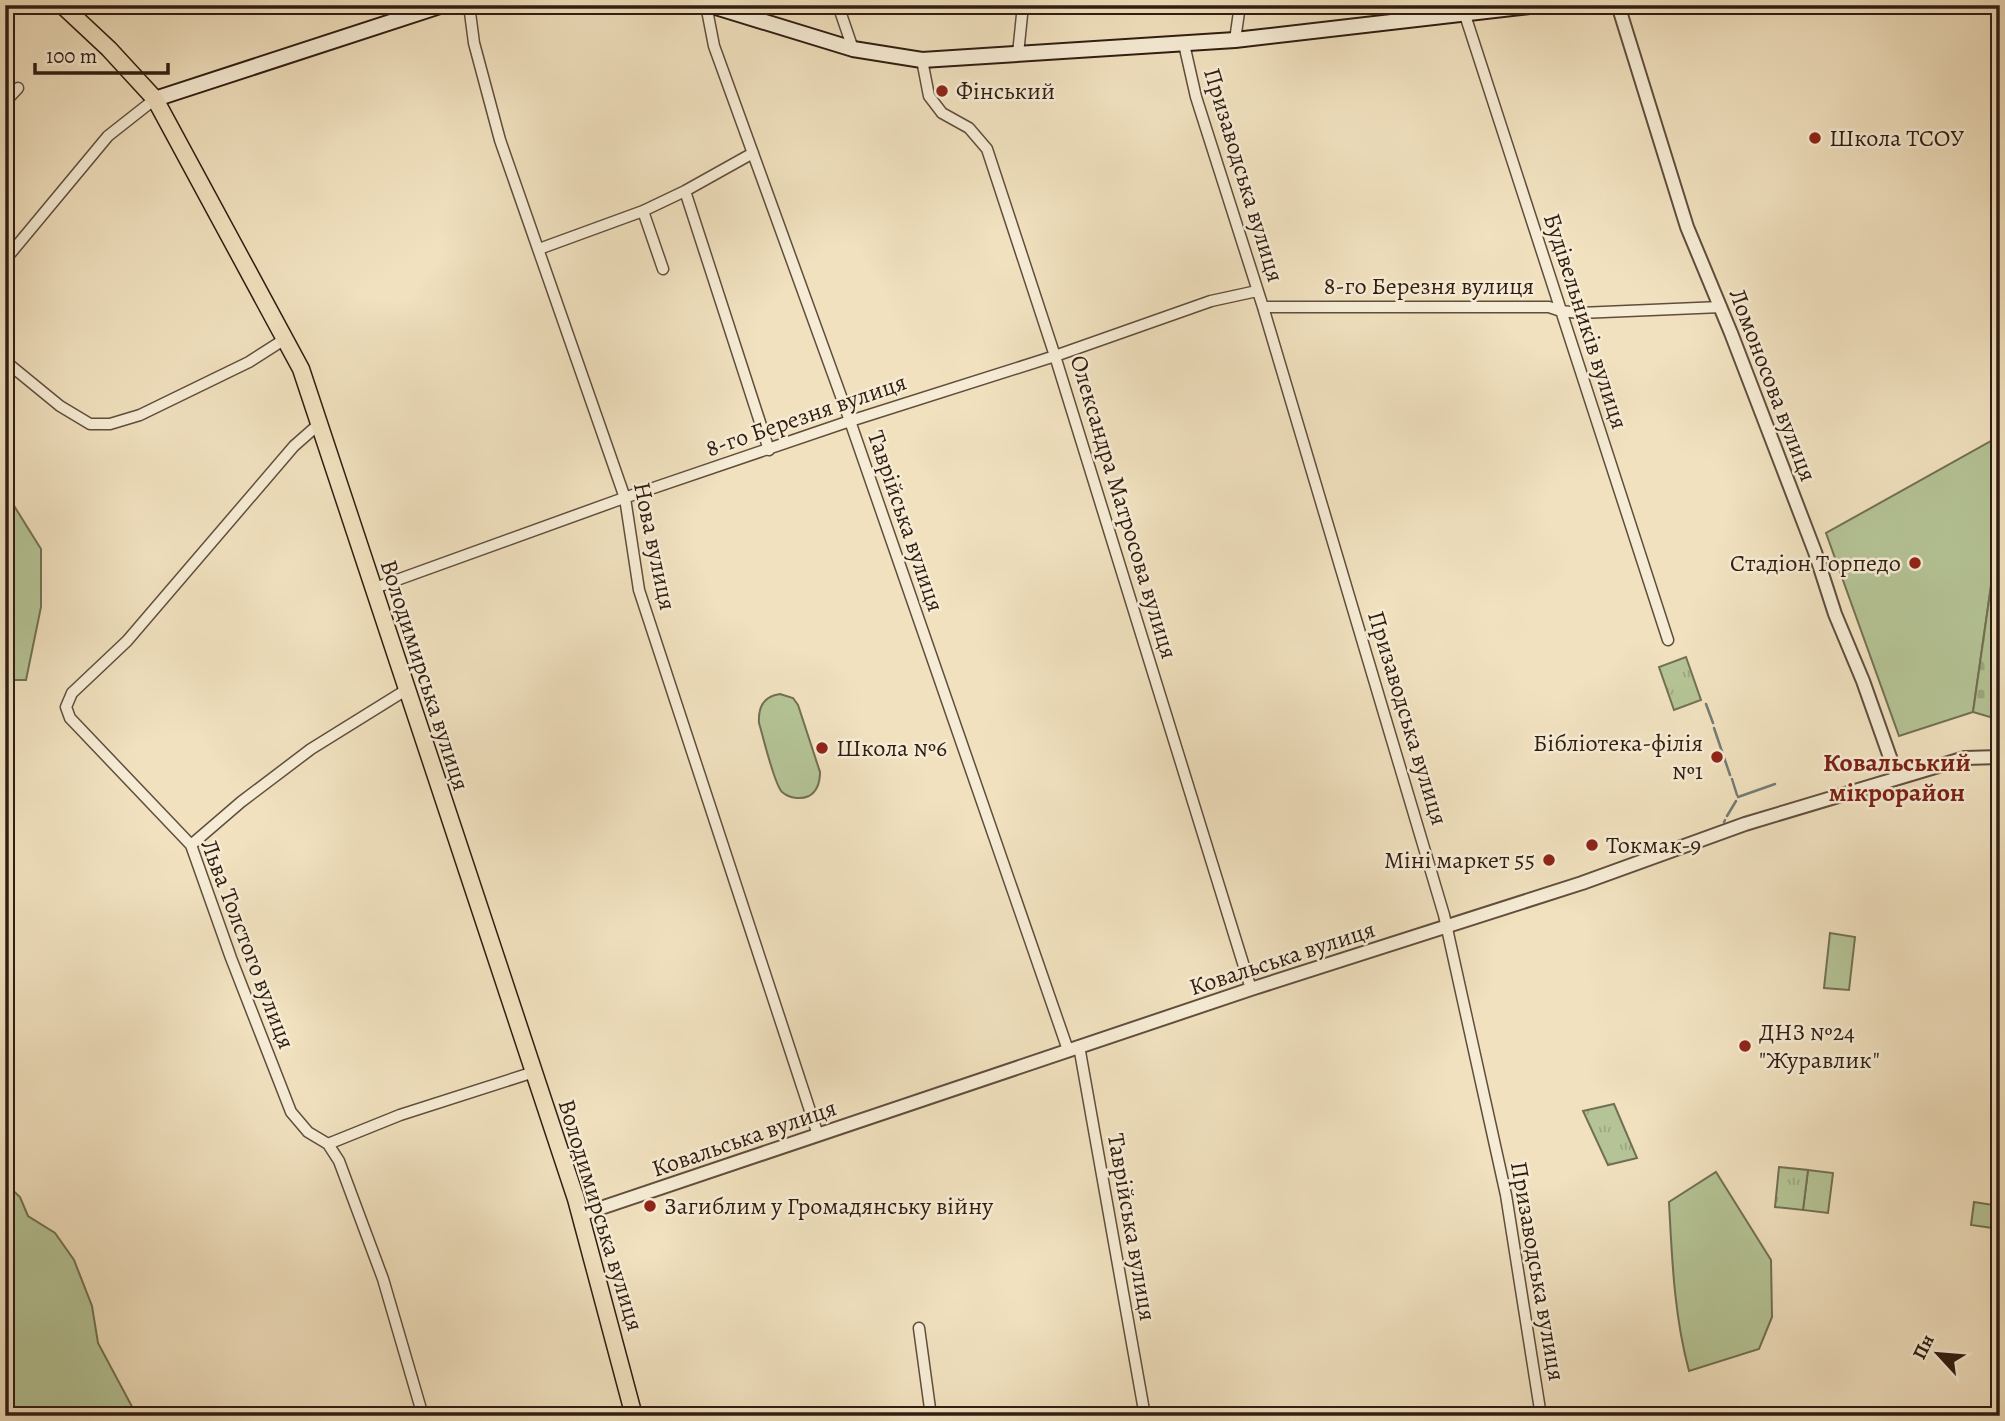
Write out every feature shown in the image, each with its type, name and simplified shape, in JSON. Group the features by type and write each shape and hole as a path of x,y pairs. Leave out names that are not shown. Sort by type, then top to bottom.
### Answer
{"main road":[{"name":"Володимирська вулиця","path":"62,5 110,49 155,99 301,369 580,1215 634,1416"},
{"path":"155,99 443,5"},
{"path":"707,5 853,49 922,60 1235,40 1538,5"}],"street":[{"name":"Нова вулиця","path":"469,5 474,43 500,140 625,498 639,590 818,1135"},
{"name":"Таврійська вулиця","path":"707,5 714,46 1073,1048 1145,1416"},
{"path":"838,5 853,49"},
{"path":"1018,54 1023,5"},
{"path":"1235,40 1240,5"},
{"name":"Ломоносова вулиця","path":"1618,5 1687,226 1815,552 1835,614 1863,681 1896,777"},
{"name":"Будівельників вулиця","path":"1465,15 1668,640"},
{"name":"Призаводська вулиця","path":"1184,44 1196,97 1263,307 1447,925 1506,1195 1541,1416"},
{"name":"Олександра Матросова вулиця","path":"922,60 929,96 942,113 969,128 987,149 1055,356 1251,989"},
{"path":"5,102 18,88"},
{"path":"5,260 108,136 155,99"},
{"path":"538,249 643,211 753,153"},
{"path":"685,191 769,450"},
{"path":"643,211 663,270"},
{"name":"8-го Березня вулиця","path":"372,589 850,421 1055,356 1211,301 1257,291"},
{"name":"8-го Березня вулиця","path":"1263,307 1549,307 1580,313 1721,307"},
{"path":"5,362 60,405 90,424 110,424 140,415 249,362 285,339"},
{"name":"Льва Толстого вулиця","path":"319,425 294,446 127,641 72,693 66,707 70,719 191,845 231,958 291,1112 308,1132 328,1143 339,1161 383,1279 423,1416"},
{"path":"191,845 241,802 311,749 406,690"},
{"name":"Ковальська вулиця","path":"580,1215 1073,1048 1581,883 1745,824 1965,758 2000,757"},
{"path":"328,1143 401,1115 534,1072"},
{"path":"919,1328 931,1416"}],"green space":[{"name":"Стадіон Торпедо","path":"2000,436 2000,523 1973,712 1899,736 1826,533"},
{"path":"5,496 11,501 41,549 41,607 26,680 5,680"},
{"path":"2000,523 2000,720 1973,712"},
{"path":"1686,657 1701,700 1674,710 1659,667"},
{"path":"780,694 793,698 798,705 820,772 816,789 806,797 788,796 782,792 772,770 759,723 763,703"},
{"path":"1830,933 1855,937 1849,990 1824,988"},
{"path":"1614,1104 1637,1158 1608,1165 1583,1111"},
{"path":"1779,1167 1808,1170 1803,1210 1775,1207"},
{"path":"1808,1170 1833,1173 1828,1213 1803,1210"},
{"path":"1716,1172 1771,1260 1772,1317 1759,1349 1689,1371 1677,1308 1669,1202"},
{"path":"5,1183 20,1197 28,1216 55,1233 74,1260 92,1306 98,1343 137,1416 5,1416"},
{"path":"1974,1202 2000,1206 2000,1229 1971,1225"}],"waterway":[{"path":"1706,704 1713,723"},
{"path":"1714,728 1730,775"},
{"path":"1732,779 1737,795"},
{"path":"1738,797 1775,784"},
{"path":"1727,816 1736,801"}],"place":[{"name":"Фінський","path":"942,91"},
{"name":"Школа ТСОУ","path":"1815,138"},
{"name":"Стадіон Торпедо","path":"1915,563"},
{"name":"Школа №6","path":"822,748"},
{"name":"Бібліотека-філія №1","path":"1717,757"},
{"name":"Токмак-9","path":"1592,845"},
{"name":"Міні маркет 55","path":"1549,860"},
{"name":"ДНЗ №24 \"Журавлик\"","path":"1745,1046"},
{"name":"Загиблим у Громадянську війну","path":"650,1206"}],"district":[{"name":"Ковальський мікрорайон","path":"1897,777"}]}
